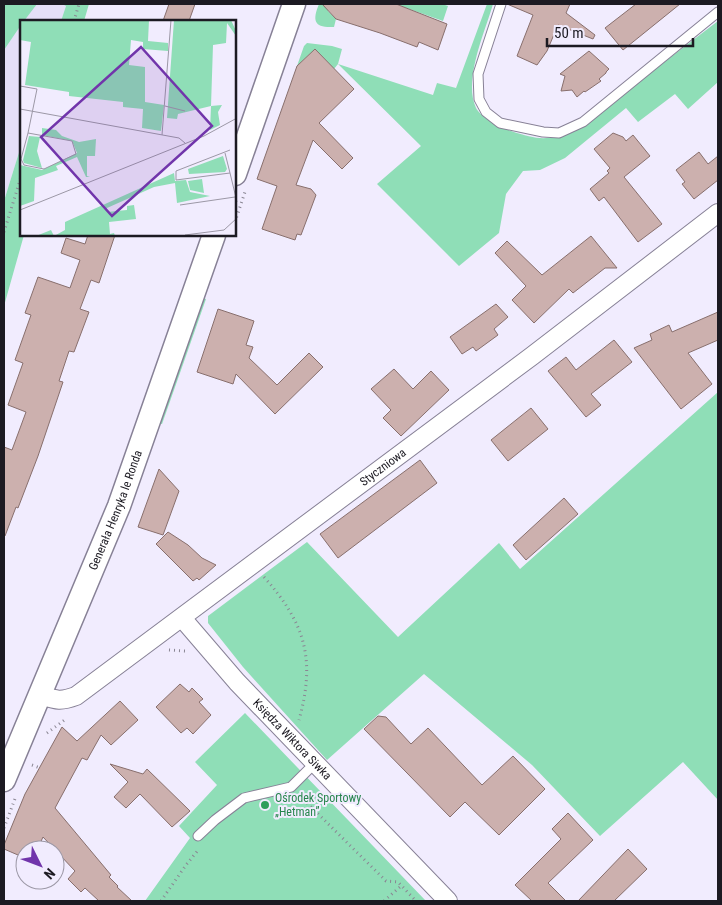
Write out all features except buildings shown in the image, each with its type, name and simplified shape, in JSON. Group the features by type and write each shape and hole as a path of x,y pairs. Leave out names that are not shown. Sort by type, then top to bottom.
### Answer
{"street":[{"path":"236,171 294,4"},
{"name":"Styczniowa","path":"40,695 57,701 76,696 540,350 718,213"},
{"name":"Generała Henryka le Ronda","path":"11,786 40,695 119,506 214,236"},
{"name":"Księdza Wiktora Siwka","path":"182,618 237,682 448,901"}],"lane":[{"path":"501,4 478,74 479,99 486,112 500,123 543,132 559,133 583,122 718,12"},
{"path":"198,836 215,820 244,798 291,787 315,763"}],"path":[{"path":"74,20 79,4"},
{"path":"4,232 20,180"},
{"path":"261,572 281,596 293,615 301,634 307,658 305,700 297,729"},
{"path":"42,738 70,715"},
{"path":"4,828 11,786"},
{"path":"291,787 386,881 398,882 416,901"},
{"path":"161,901 204,842 198,836"},
{"path":"384,901 401,886"}],"shaded area":[{"path":"4,4 62,4 66,6 61,20 20,20 20,149 4,201"}],"green space":[{"path":"4,4 37,4 25,20 20,20 20,26 4,50"},
{"path":"62,4 89,4 84,20 61,20 66,6"},
{"path":"319,4 331,4 328,11 336,19 334,27 322,26 316,22"},
{"path":"395,4 442,4 448,6 443,21"},
{"path":"487,4 493,4 474,70 472,84 476,108 487,119 511,131 536,138 549,138 574,131 718,21 718,82 688,109 675,94 638,122 626,108 565,158 540,170 523,171 506,194 499,233 459,266 377,184 421,146 338,64 433,95 437,83 456,88"},
{"path":"307,43 342,49 338,64 334,69 315,49 297,66 304,46"},
{"path":"20,149 20,236 24,236 4,306 4,201"},
{"path":"203,298 206,299 162,424 160,424"},
{"path":"718,392 718,800 683,762 600,836 532,765 424,674 327,760 243,667 208,623 208,616 307,542 398,637 499,543 520,569"},
{"name":"Ośrodek Sportowy „Hetman”","path":"245,713 426,901 145,901 190,838 179,826 217,785 195,762"}],"place":[{"name":"Ośrodek Sportowy „Hetman”","path":"265,805"}]}
